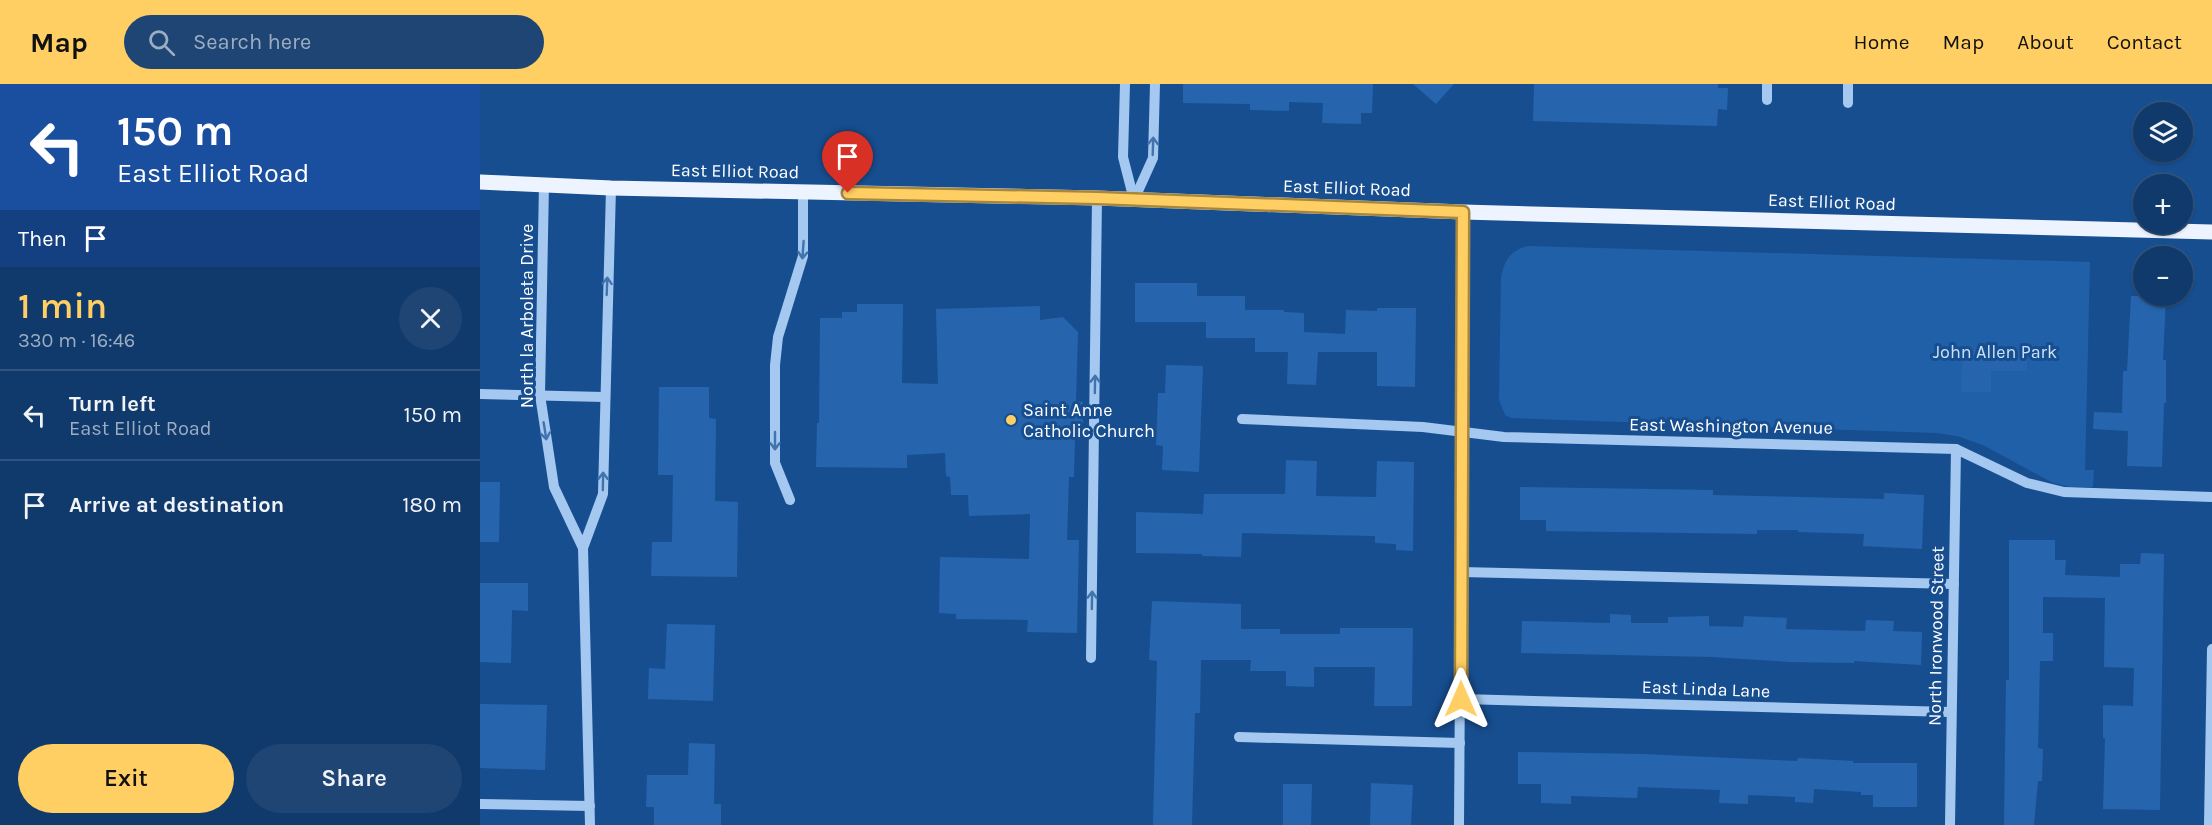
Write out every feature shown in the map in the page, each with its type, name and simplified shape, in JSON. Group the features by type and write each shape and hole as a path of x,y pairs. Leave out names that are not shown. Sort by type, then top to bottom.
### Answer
{"main road":[{"name":"East Elliot Road","path":"480,182 611,188 1097,198 1463,212 2212,232"}],"street":[{"path":"1125,84 1123,157 1134,200"},
{"path":"1134,200 1153,158 1155,84"},
{"path":"1767,84 1767,100"},
{"path":"1848,84 1848,102"},
{"name":"North la Arboleta Drive","path":"544,184 540,395 554,487 583,548"},
{"name":"North la Arboleta Drive","path":"590,825 583,548 603,494 611,188"},
{"path":"790,500 775,463 775,365 778,337 803,256 803,192"},
{"path":"1091,658 1097,198"},
{"path":"1459,825 1463,212"},
{"path":"480,394 604,397"},
{"name":"East Washington Avenue","path":"1242,419 1423,427 1504,437 1956,449 2027,483 2064,492 2212,497"},
{"name":"North Ironwood Street","path":"1950,825 1956,449"},
{"path":"1461,572 1954,584"},
{"path":"2209,825 2212,650"},
{"name":"East Linda Lane","path":"1461,699 1951,712"},
{"path":"1239,737 1460,743"},
{"path":"480,804 590,806"}],"green space":[{"name":"John Allen Park","path":"1528,246 2090,262 2085,470 2094,470 2093,487 2070,487 2053,483 1983,445 1957,436 1937,433 1511,418 1505,415 1499,400 1501,278 1509,257"}],"building":[{"path":"1183,84 1373,84 1372,113 1361,113 1361,124 1322,123 1323,103 1289,102 1289,111 1250,110 1250,104 1183,103"},
{"path":"1413,84 1454,84 1436,104"},
{"path":"1534,84 1718,84 1718,88 1728,88 1727,110 1718,109 1717,126 1533,121"},
{"path":"1135,283 1197,283 1197,296 1245,296 1245,310 1284,310 1284,312 1304,313 1304,332 1345,334 1346,310 1377,311 1377,308 1416,308 1415,387 1377,386 1377,352 1318,352 1316,385 1287,384 1288,352 1255,352 1255,338 1206,338 1206,322 1135,322"},
{"path":"2131,296 2133,296 2133,306 2166,306 2163,360 2166,360 2166,403 2164,403 2162,467 2127,466 2128,431 2093,429 2094,412 2122,413 2123,371 2127,371"},
{"path":"857,304 903,304 902,383 938,384 936,309 1040,306 1040,320 1063,317 1078,332 1076,401 1083,402 1083,435 1075,436 1074,477 1069,477 1067,540 1079,540 1077,633 1027,632 1028,620 956,619 956,614 939,613 940,557 1029,559 1030,514 969,516 968,495 951,495 950,477 946,476 945,453 907,455 907,468 816,467 817,423 819,423 820,318 842,318 842,312 857,312"},
{"path":"1966,350 2027,350 2027,371 1991,371 1991,392 1961,392 1962,352"},
{"path":"1166,365 1203,366 1199,472 1162,470 1163,446 1156,445 1158,393 1165,393"},
{"path":"659,387 709,387 709,418 716,419 715,501 738,502 737,577 651,576 652,542 672,542 673,475 658,475"},
{"path":"1286,460 1317,461 1316,496 1376,497 1377,461 1414,462 1413,551 1396,550 1396,544 1375,543 1375,536 1242,533 1241,557 1136,553 1136,512 1203,514 1204,494 1285,494"},
{"path":"480,482 500,482 499,542 480,542"},
{"path":"1520,487 1713,490 1713,495 1884,499 1884,493 1924,495 1922,549 1863,546 1864,534 1798,532 1798,530 1757,530 1757,534 1546,531 1546,520 1520,520"},
{"path":"2009,540 2055,540 2055,560 2066,560 2065,575 2120,577 2120,564 2140,564 2141,553 2164,554 2160,810 2103,809 2105,738 2103,738 2103,705 2133,706 2134,668 2104,667 2105,598 2043,597 2043,633 2053,633 2053,661 2040,661 2038,748 2043,749 2042,781 2038,781 2034,825 2004,825 2006,680 2009,680"},
{"path":"480,583 528,583 528,611 512,610 511,663 480,662"},
{"path":"1152,601 1241,604 1241,629 1280,629 1280,634 1340,634 1340,628 1413,628 1412,706 1374,706 1375,667 1314,667 1314,687 1286,686 1286,671 1250,671 1251,660 1201,660 1200,713 1195,713 1192,825 1153,825 1157,661 1149,660"},
{"path":"1610,614 1631,615 1631,623 1668,623 1668,617 1709,616 1709,626 1743,627 1744,616 1787,618 1786,629 1865,631 1866,620 1894,621 1893,631 1922,632 1921,665 1854,661 1854,663 1790,662 1711,657 1521,653 1522,621 1610,623"},
{"path":"667,624 715,625 713,701 648,699 649,668 665,669"},
{"path":"480,704 547,705 545,770 480,768"},
{"path":"689,743 715,744 714,804 721,804 721,825 654,825 654,807 646,807 647,775 688,775"},
{"path":"1518,752 1917,763 1917,807 1873,807 1873,795 1861,795 1861,792 1814,789 1813,803 1795,802 1795,797 1748,795 1748,804 1719,803 1720,790 1638,787 1637,798 1571,796 1571,804 1541,803 1541,784 1518,784"},
{"path":"1371,783 1413,785 1411,825 1370,825"},
{"path":"1283,784 1312,784 1311,825 1283,825"}],"place":[{"name":"Saint Anne Catholic Church","path":"1011,420"}],"route":[{"path":"848,193 1097,198 1463,212 1461,699"}]}
